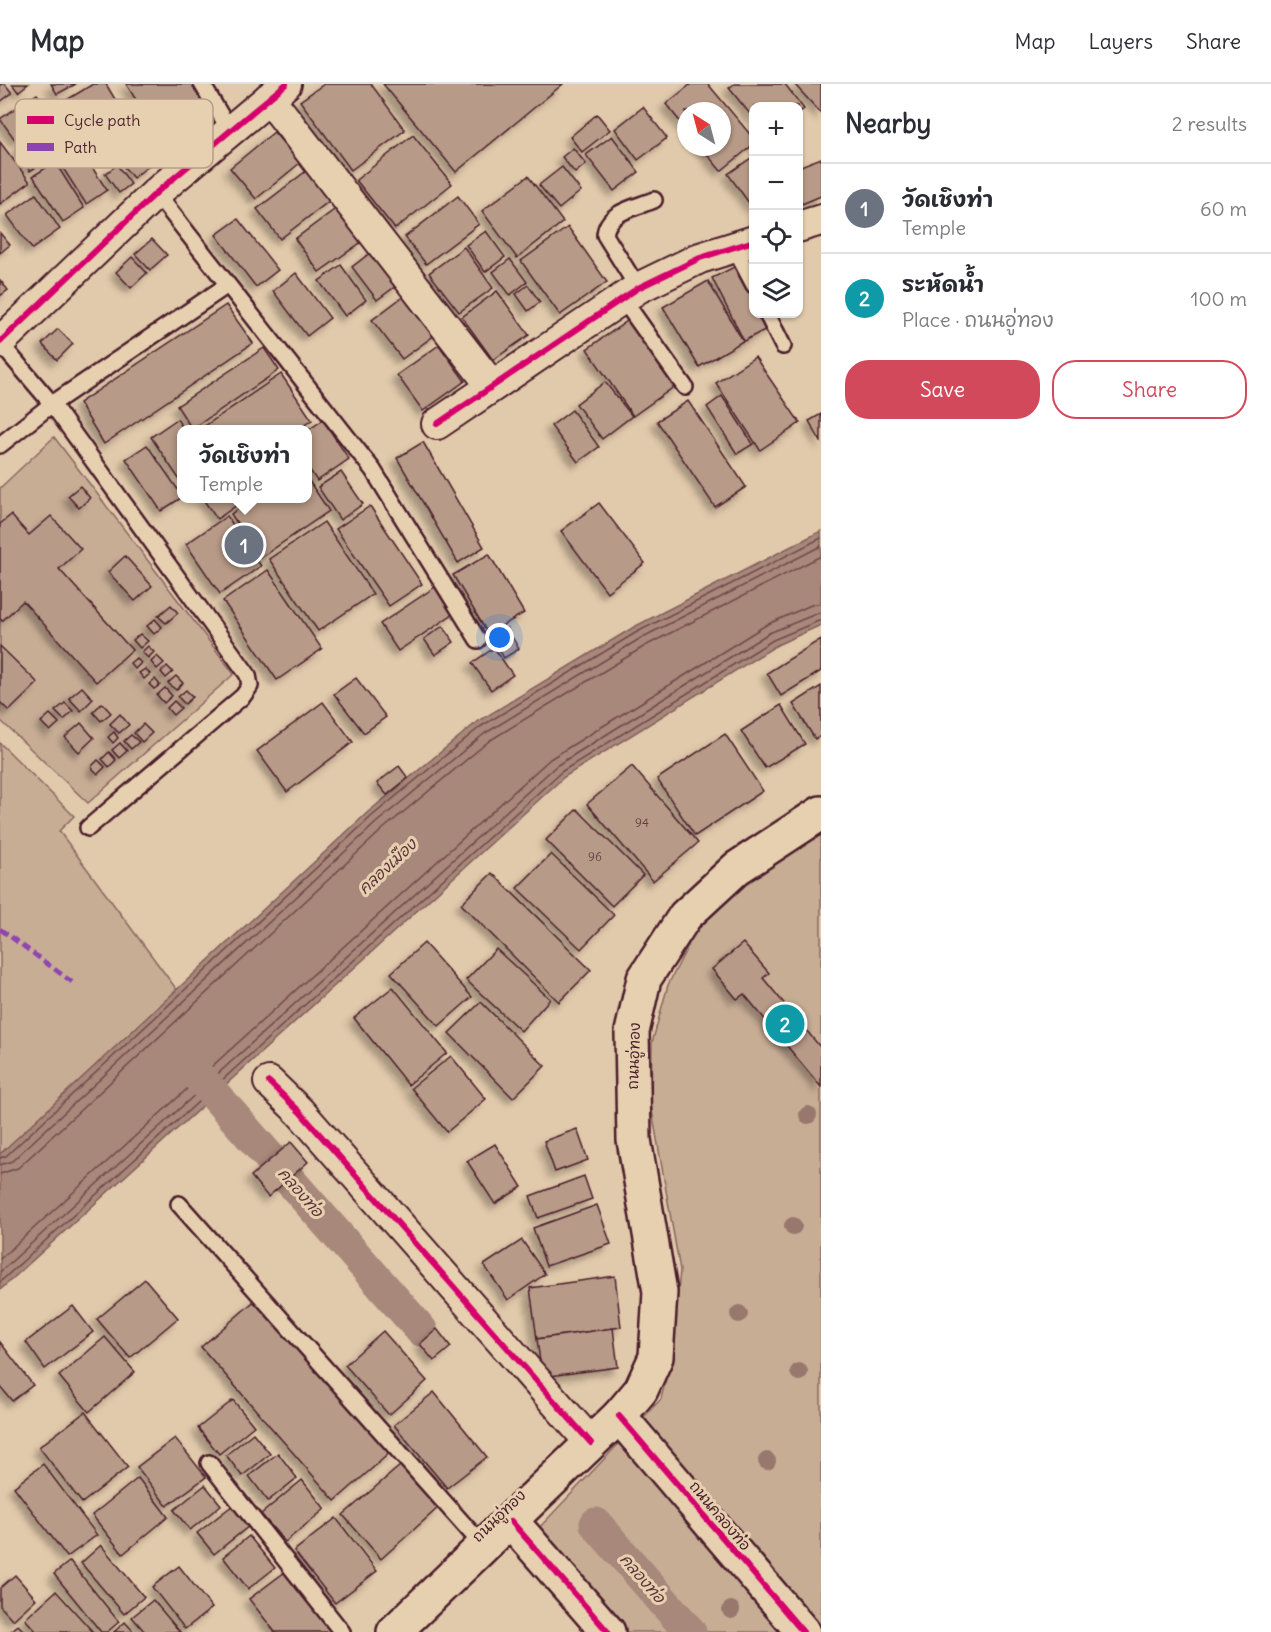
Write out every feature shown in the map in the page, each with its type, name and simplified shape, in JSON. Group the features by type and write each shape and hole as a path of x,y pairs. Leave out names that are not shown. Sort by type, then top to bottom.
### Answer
{"main road":[{"name":"ถนนอู่ทอง","path":"394,1632 619,1416 641,1390 656,1357 660,1292 634,1140 632,1032 644,979 685,916 736,868 821,813"},
{"name":"ถนนคลองท่อ","path":"619,1416 803,1632"},
{"path":"511,1521 608,1632"}],"street":[{"path":"213,145 278,91 491,385"},
{"path":"0,343 156,193 186,168"},
{"path":"803,225 821,220"},
{"path":"437,424 491,385 630,293 700,258 744,244"},
{"path":"269,1082 300,1112 591,1443"}],"lane":[{"path":"202,84 211,99"},
{"path":"213,102 230,131"},
{"path":"156,193 226,286 373,470 478,640"},
{"path":"654,200 610,218 605,236 630,293 685,387"},
{"path":"744,244 749,267"},
{"path":"0,445 52,404 226,286"},
{"path":"769,318 783,346"},
{"path":"0,343 52,404 248,675 250,686 243,696 88,828"},
{"path":"179,1204 484,1547"},
{"path":"209,1463 342,1632"}],"shaded area":[{"path":"54,437 234,674 88,803 0,720 0,488"},
{"path":"0,743 74,816 59,831 177,990 0,1154"},
{"path":"821,832 821,1632 627,1632 538,1529 661,1399 673,1350 680,1270 651,1105 652,1043 668,985 695,932 748,879"}],"water":[{"name":"คลองเมือง","path":"821,531 821,625 777,645 564,777 0,1290 0,1154 368,812 477,722 634,627"}],"building":[{"path":"0,84 5,84 12,93 0,102"},
{"path":"12,84 28,84 18,92"},
{"path":"51,84 76,84 57,94"},
{"path":"93,84 106,84 115,99 68,99"},
{"path":"126,84 192,84 201,99 135,99"},
{"path":"324,84 371,84 405,130 351,170 300,101"},
{"path":"383,84 563,84 456,172"},
{"path":"691,84 708,84 723,102 677,102 677,118 666,104"},
{"path":"734,84 785,84 799,102 749,102 749,113 729,88"},
{"path":"794,84 821,84 821,113"},
{"path":"37,94 40,99 30,99"},
{"path":"643,107 667,138 638,160 615,129"},
{"path":"15,109 15,140 0,119"},
{"path":"731,112 749,133 749,148 721,171 708,156 731,156"},
{"path":"597,114 610,130 582,152 570,137"},
{"path":"274,132 300,163 256,199 230,168"},
{"path":"413,135 452,184 395,229 356,180"},
{"path":"612,136 639,172 614,191 586,155"},
{"path":"0,142 15,162 15,168 20,168 30,182 0,204"},
{"path":"573,148 586,164 575,173 562,157"},
{"path":"821,158 821,196 803,204 803,165"},
{"path":"749,159 749,203 728,174"},
{"path":"562,167 581,191 559,209 539,185"},
{"path":"46,168 59,168 84,208 63,222 33,176"},
{"path":"63,168 93,168 107,190 86,204"},
{"path":"113,168 119,168 131,184 119,193 105,174"},
{"path":"125,168 146,168 133,178"},
{"path":"310,168 333,198 280,239 257,209"},
{"path":"528,176 563,222 517,258 482,211"},
{"path":"36,194 60,229 32,249 7,215"},
{"path":"458,196 479,224 426,264 405,237"},
{"path":"338,207 363,241 319,272 295,239"},
{"path":"238,219 278,270 256,287 216,235"},
{"path":"568,227 607,282 560,315 521,261"},
{"path":"486,231 505,257 485,272 466,245"},
{"path":"0,233 10,245 0,253"},
{"path":"152,239 167,255 150,270 135,254"},
{"path":"464,247 493,288 459,312 429,273"},
{"path":"375,249 400,283 377,300 352,267"},
{"path":"132,257 147,273 131,288 116,272"},
{"path":"510,259 527,282 510,295 493,272"},
{"path":"740,264 749,281 749,318 768,318 772,326 744,341 712,278"},
{"path":"341,265 366,300 345,316 319,281"},
{"path":"296,273 330,318 307,336 273,291"},
{"path":"0,280 8,290 0,296"},
{"path":"708,281 743,341 699,367 663,307"},
{"path":"528,285 540,302 528,311 516,294"},
{"path":"497,291 529,335 493,360 462,317"},
{"path":"409,292 439,332 402,359 372,320"},
{"path":"226,305 253,343 104,444 79,403"},
{"path":"633,317 678,384 633,416 587,349"},
{"path":"58,329 73,344 57,360 42,344"},
{"path":"439,345 465,381 423,411 397,375"},
{"path":"264,348 279,370 198,425 189,425 177,406"},
{"path":"755,357 800,423 760,450 716,383"},
{"path":"281,374 312,420 304,425 206,425"},
{"path":"605,382 632,416 602,439 576,404"},
{"path":"722,396 753,444 737,454 707,407"},
{"path":"688,401 746,487 715,507 657,421"},
{"path":"572,410 599,447 578,462 551,426"},
{"path":"821,414 821,442 809,421"},
{"path":"177,419 181,425 177,425 177,476 151,437"},
{"path":"323,420 349,459 317,481 312,474 312,428"},
{"path":"423,442 484,547 458,563 397,458"},
{"path":"147,445 177,488 177,501 161,511 126,459"},
{"path":"341,472 363,504 340,520 318,487"},
{"path":"80,486 90,498 79,508 68,496"},
{"path":"312,486 329,511 260,558 231,514 247,503 312,503"},
{"path":"206,503 240,503 217,519"},
{"path":"599,503 645,563 607,592 561,531"},
{"path":"370,506 422,584 389,606 336,529"},
{"path":"11,515 29,535 51,516 81,549 59,569 132,650 96,682 23,601 2,621 0,618 0,524"},
{"path":"227,516 261,566 220,594 186,544"},
{"path":"324,522 373,594 318,631 269,559"},
{"path":"489,554 524,613 488,634 453,575"},
{"path":"125,556 152,586 135,601 108,572"},
{"path":"268,570 322,649 277,680 223,601"},
{"path":"435,587 453,614 398,651 380,624"},
{"path":"171,605 178,613 166,623 158,616"},
{"path":"155,619 162,627 154,634 147,626"},
{"path":"443,626 454,642 435,655 424,639"},
{"path":"507,628 519,649 504,658 492,637"},
{"path":"140,634 148,641 140,648 133,640"},
{"path":"821,639 821,671 781,696 767,673"},
{"path":"0,646 38,683 9,711 0,702"},
{"path":"148,646 154,652 148,658 142,652"},
{"path":"494,648 513,675 491,690 472,663"},
{"path":"157,656 164,663 157,669 151,662"},
{"path":"136,658 141,663 135,669 130,663"},
{"path":"167,666 173,672 166,678 161,672"},
{"path":"145,669 150,674 144,679 139,673"},
{"path":"176,676 183,683 176,690 168,683"},
{"path":"356,678 386,717 364,733 334,694"},
{"path":"155,679 160,685 154,689 149,684"},
{"path":"821,686 821,736 815,739 793,704"},
{"path":"82,687 93,699 81,711 69,698"},
{"path":"165,688 172,696 164,703 157,695"},
{"path":"186,690 193,697 185,704 178,697"},
{"path":"174,701 181,708 173,715 167,708"},
{"path":"323,702 353,742 287,792 257,751"},
{"path":"65,703 73,711 64,720 55,711"},
{"path":"102,703 111,713 101,721 93,712"},
{"path":"781,705 805,744 765,768 741,731"},
{"path":"50,714 59,723 50,731 41,722"},
{"path":"120,714 129,725 119,733 110,724"},
{"path":"81,723 94,738 79,752 65,737"},
{"path":"143,724 152,733 142,742 134,733"},
{"path":"114,732 118,738 113,743 108,737"},
{"path":"725,734 763,791 695,836 657,779"},
{"path":"131,735 139,742 131,749 124,741"},
{"path":"120,743 127,751 119,758 112,750"},
{"path":"109,752 116,760 109,767 102,759"},
{"path":"98,760 105,767 98,774 91,767"},
{"path":"399,766 408,778 387,795 377,783"},
{"path":"632,766 698,843 653,881 587,804"},
{"path":"577,809 643,875 612,906 546,840"},
{"path":"551,854 614,915 581,949 517,888"},
{"path":"492,873 591,970 559,1002 461,904"},
{"path":"424,943 472,997 439,1026 391,973"},
{"path":"743,943 769,973 763,978 821,1048 821,1087 744,994 737,999 712,969"},
{"path":"496,949 550,999 521,1031 466,980"},
{"path":"393,987 447,1053 408,1085 354,1018"},
{"path":"481,1002 545,1066 513,1098 449,1033"},
{"path":"451,1056 486,1099 447,1132 411,1088"},
{"path":"577,1129 588,1160 555,1172 544,1141"},
{"path":"291,1142 308,1162 268,1197 251,1176"},
{"path":"495,1144 522,1187 495,1204 467,1161"},
{"path":"584,1176 592,1199 538,1218 530,1196"},
{"path":"597,1205 611,1244 546,1266 533,1228"},
{"path":"522,1240 545,1274 508,1300 484,1265"},
{"path":"615,1276 621,1327 537,1339 530,1288"},
{"path":"145,1279 178,1318 130,1358 97,1319"},
{"path":"259,1297 392,1451 335,1501 201,1347"},
{"path":"73,1306 93,1332 45,1369 26,1342"},
{"path":"613,1328 618,1367 542,1377 537,1339"},
{"path":"437,1329 451,1347 434,1361 420,1344"},
{"path":"383,1331 427,1381 389,1415 345,1365"},
{"path":"105,1337 135,1372 89,1412 59,1376"},
{"path":"0,1342 33,1385 12,1401 0,1386"},
{"path":"434,1392 487,1457 447,1488 394,1425"},
{"path":"233,1400 254,1426 219,1454 198,1428"},
{"path":"85,1412 128,1467 82,1503 39,1447"},
{"path":"253,1433 270,1454 242,1476 226,1455"},
{"path":"175,1438 206,1477 167,1506 137,1467"},
{"path":"278,1453 297,1478 268,1501 249,1476"},
{"path":"43,1464 97,1535 67,1557 14,1487"},
{"path":"401,1465 438,1508 381,1559 343,1515"},
{"path":"138,1478 168,1517 123,1554 92,1515"},
{"path":"302,1480 325,1509 285,1542 261,1514"},
{"path":"205,1485 221,1505 190,1530 174,1510"},
{"path":"233,1505 249,1526 214,1554 197,1533"},
{"path":"336,1518 377,1571 335,1603 294,1551"},
{"path":"249,1536 275,1568 248,1589 223,1557"},
{"path":"101,1545 144,1597 124,1614 81,1563"},
{"path":"70,1561 119,1622 107,1632 101,1632 54,1574"},
{"path":"179,1566 212,1608 185,1629 152,1587"},
{"path":"285,1572 331,1630 329,1632 275,1632 249,1599"},
{"path":"15,1575 36,1599 13,1620 0,1606 0,1588"},
{"path":"56,1591 93,1632 37,1632 25,1619"},
{"path":"153,1600 180,1632 145,1632 132,1617"},
{"path":"125,1622 134,1632 114,1632"},
{"path":"18,1625 25,1632 10,1632"}],"waterway":[{"name":"คลองท่อ","path":"185,1061 421,1330"},
{"name":"คลองท่อ","path":"596,1524 690,1632"}],"marked path":[{"path":"0,929 72,982"}],"cycle path":[{"path":"213,145 286,84"},
{"path":"0,342 156,193 186,168"},
{"path":"437,424 638,288 700,258 749,243"},
{"path":"269,1082 300,1112 591,1443"},
{"path":"619,1416 803,1632"},
{"path":"511,1521 608,1632"}],"place":[{"name":"วัดเชิงท่า","path":"244,545"},
{"name":"ระหัดน้ำ","path":"785,1024"}]}
